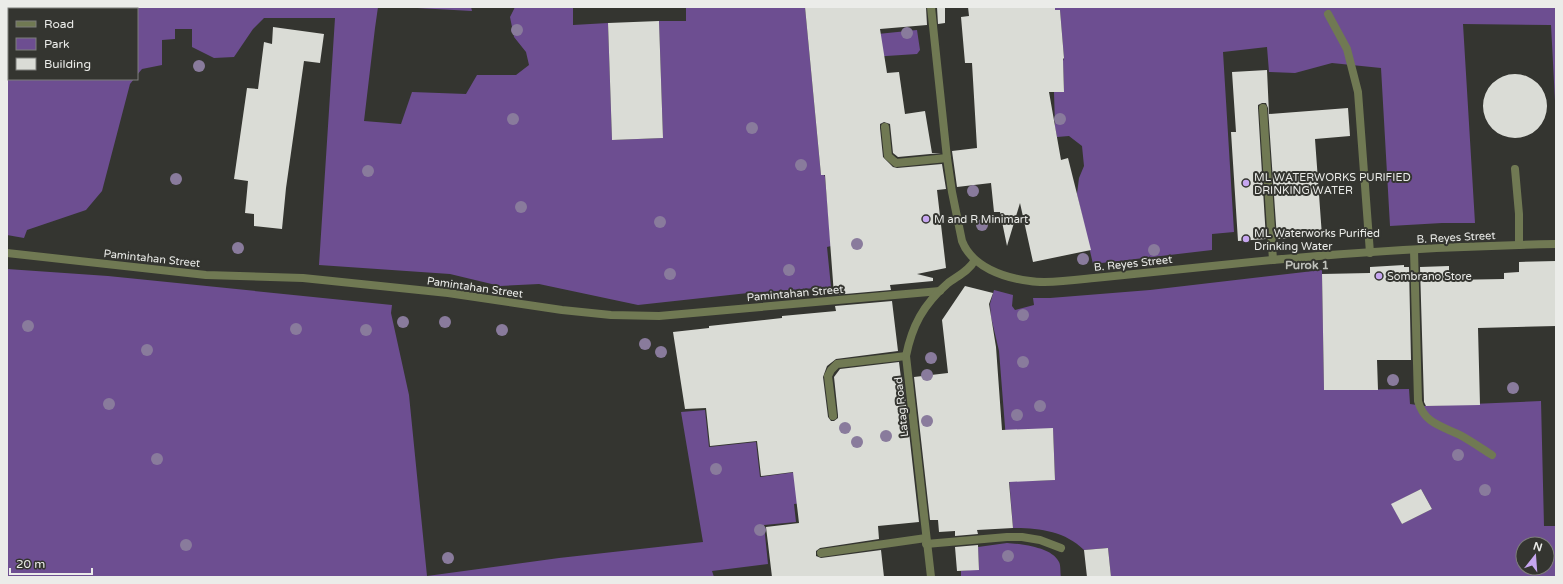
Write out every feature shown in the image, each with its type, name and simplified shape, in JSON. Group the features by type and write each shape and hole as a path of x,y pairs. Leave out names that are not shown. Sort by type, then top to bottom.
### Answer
{"street":[{"name":"B. Reyes Street","path":"931,7 947,158 962,241 969,254 975,260 999,274 1031,282 1070,280 1273,260 1414,250 1556,244"},
{"path":"1328,14 1348,49 1358,92 1370,253"},
{"path":"1263,108 1273,260"},
{"path":"885,127 888,156 896,163 947,158"},
{"path":"1515,169 1519,214 1519,245"},
{"path":"1414,250 1418,400 1421,410 1428,418 1439,426 1474,443 1492,455"},
{"name":"Pamintahan Street","path":"7,253 206,275 303,278 448,294 610,315 659,316 940,291"},
{"name":"Latag Road","path":"931,577 906,356 910,338 917,320 940,291 948,283 967,270 975,260"},
{"path":"833,416 828,376 837,364 906,356"},
{"path":"821,553 926,541 1007,537 1022,537 1040,540 1060,548"}],"green space":[{"path":"7,7 378,7 364,121 401,124 412,92 466,94 477,75 516,75 529,65 526,52 514,37 510,17 515,7 573,7 573,25 608,23 612,140 663,138 659,21 686,21 686,7 805,7 821,175 824,175 825,177 831,246 827,247 831,287 748,293 638,305 539,284 500,286 450,274 319,265 335,18 264,18 253,29 234,57 214,58 192,47 192,29 175,29 175,39 162,40 162,65 142,69 138,74 138,8 8,8 8,80 133,80 130,84 102,191 86,210 27,230 24,238 7,235"},
{"path":"399,7 471,7 472,11"},
{"path":"1055,7 1556,7 1556,120 1551,25 1463,24 1475,223 1390,226 1381,68 1332,63 1295,73 1269,72 1267,47 1223,52 1234,232 1212,234 1212,250 1093,264 1077,194 1079,178 1084,166 1082,146 1069,136 1057,137 1055,127 1054,92 1064,91 1064,58 1060,10 1055,10"},
{"path":"917,30 920,50 917,54 871,57 868,35"},
{"path":"7,269 108,276 392,305 391,313 409,395 427,576 559,558 703,542 681,412 705,410 709,447 756,442 760,477 796,472 831,500 794,504 796,522 764,525 768,564 712,571 714,577 7,577"},
{"path":"1322,270 1324,390 1409,389 1410,404 1424,406 1541,401 1544,526 1556,526 1556,577 1111,577 1108,548 1084,550 1069,539 1051,532 1013,528 999,351 991,317 990,304 994,290 1013,295 1012,306 1015,310 1034,305 1033,298 1150,290","holes":["1053,429 1055,480 1028,481","1421,489 1432,509 1402,524 1392,504"]},
{"path":"1007,543 1036,547 1050,553 1059,562 1061,577 961,577 961,571 979,569 978,547"}],"building":[{"path":"805,7 926,7 927,25 880,29 887,73 899,72 905,114 925,111 932,153 941,153 898,157 893,153 890,124 884,122 880,124 880,128 883,157 893,167 897,168 942,164 946,189 937,190 946,268 917,274 933,278 933,281 890,285 891,290 834,295 825,175 821,175"},
{"path":"937,7 945,7 945,23 938,24"},
{"path":"968,7 1055,7 1055,10 1060,10 1064,58 1064,92 1049,92 1061,160 1068,158 1091,250 1033,262 1020,203 1007,246 1000,212 994,212 991,183 957,187 952,151 977,148 972,63 965,63 961,17 969,16"},
{"path":"659,21 663,138 612,140 608,23"},
{"path":"273,27 324,34 320,63 304,61 286,188 282,229 254,226 254,214 245,213 248,181 234,179 247,88 258,89 264,42 272,44"},
{"path":"1267,70 1269,114 1348,108 1350,136 1315,139 1322,236 1277,239 1268,108 1266,103 1262,103 1258,105 1258,108 1266,239 1238,241 1231,132 1236,132 1232,72"},
{"path":"1515,74 1533,80 1541,88 1547,106 1541,124 1533,132 1515,138 1497,132 1489,124 1483,106 1489,88 1497,80"},
{"path":"1556,261 1556,326 1478,328 1480,405 1426,406 1424,402 1420,267 1449,266 1449,280 1504,279 1504,273 1519,272 1519,262"},
{"path":"1404,265 1404,267 1409,267 1411,360 1377,360 1378,390 1324,390 1322,274 1370,273 1370,267"},
{"path":"965,286 993,293 989,304 996,347 1002,430 1053,428 1055,480 1009,482 1013,528 977,530 978,534 955,536 955,531 939,532 938,520 930,520 914,377 948,373 942,320"},
{"path":"892,301 898,351 836,359 827,366 823,377 828,417 831,421 834,421 838,418 838,415 834,377 840,369 899,362 901,378 903,378 919,522 878,526 879,539 820,548 816,551 816,556 821,558 881,550 884,577 772,577 766,527 799,523 793,472 761,476 757,441 710,446 706,408 685,409 673,332 709,328 709,326 782,318 782,316 836,311 835,306"},
{"path":"1421,489 1432,509 1402,524 1391,504"},
{"path":"978,545 979,570 957,571 955,547"},
{"path":"1108,548 1111,577 1087,577 1084,550"}],"place":[{"name":"ML WATERWORKS PURIFIED DRINKING WATER","path":"1246,183"},
{"name":"M and R Minimart","path":"926,219"},
{"name":"ML Waterworks Purified Drinking Water","path":"1246,239"},
{"name":"Sombrano Store","path":"1379,276"}],"district":[{"name":"Purok 1","path":"1307,265"}]}
